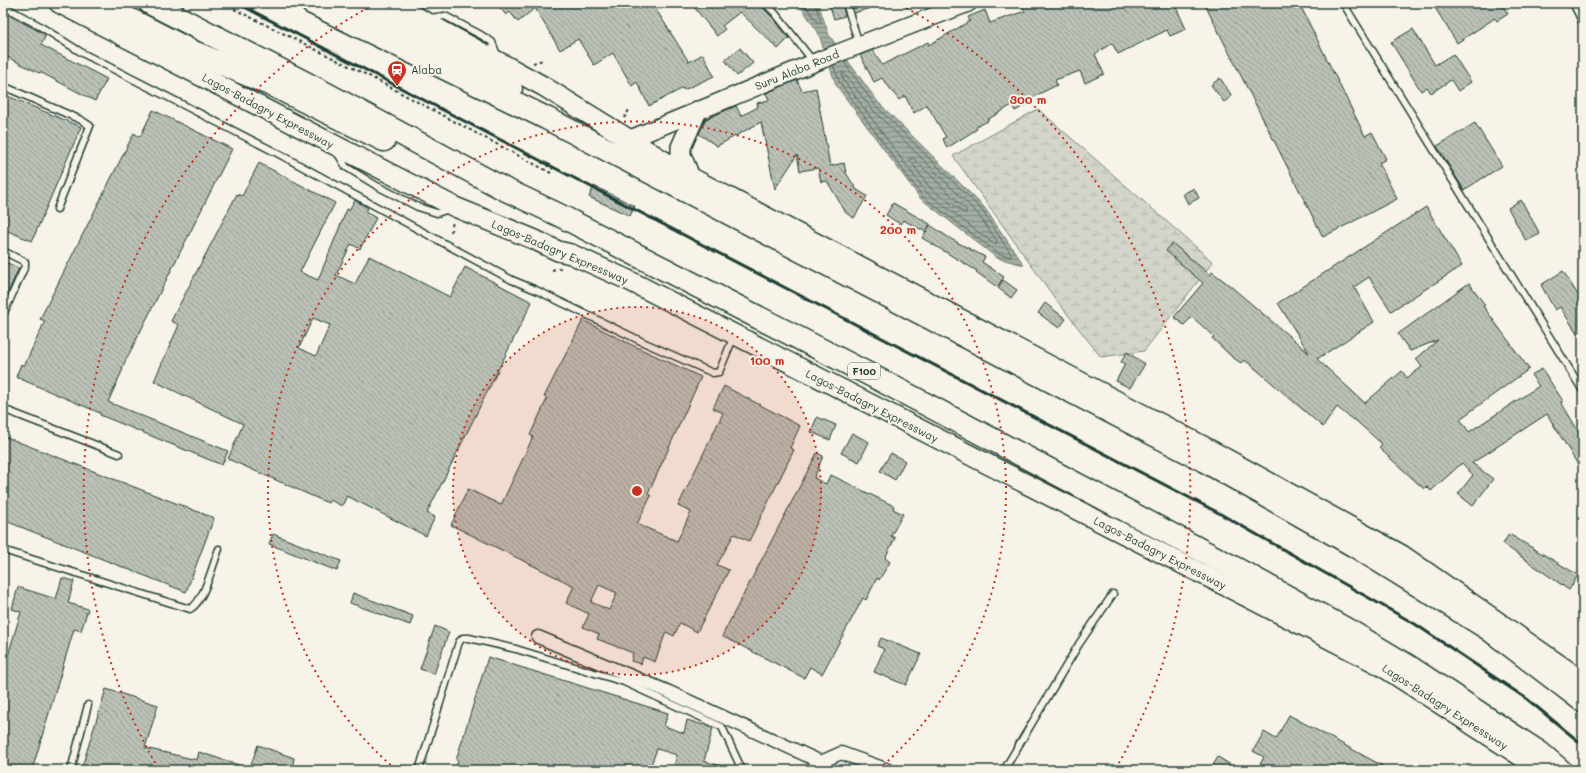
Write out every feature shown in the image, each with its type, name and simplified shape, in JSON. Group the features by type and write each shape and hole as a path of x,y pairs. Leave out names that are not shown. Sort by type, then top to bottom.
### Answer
{"highway":[{"path":"98,3 189,50 276,87 449,172 504,188"},
{"name":"Lagos-Badagry Expressway","path":"150,3 325,92 504,188 884,382 1260,581 1353,633 1408,666 1540,753 1560,770"},
{"path":"312,3 546,118 1216,468 1353,545 1490,630 1583,701"},
{"path":"356,3 499,78 546,118"}],"main road":[{"name":"Lagos-Badagry Expressway","path":"59,3 455,207 533,239 558,251 571,254 734,335 1380,665 1542,770"},
{"path":"390,3 543,86 690,178 1203,446 1402,555 1567,670 1583,684"},
{"path":"690,178 681,155 681,147 697,111"}],"street":[{"name":"Suru Alaba Road","path":"628,140 819,60 968,3"},
{"path":"538,637 669,692 819,766 840,753 888,770"}],"lane":[{"path":"765,3 819,60"},
{"path":"846,3 853,47"},
{"path":"1343,3 1583,391"},
{"path":"1573,3 1583,23"},
{"path":"3,6 38,25 84,54 277,153 512,280 536,290 644,343 712,373 719,372 734,335"},
{"path":"3,86 81,120 90,126 57,209"},
{"path":"3,251 25,262 25,266 3,315"},
{"path":"3,409 119,454"},
{"path":"3,550 190,609 196,606 200,598 219,549"},
{"path":"1004,770 1080,644 1113,594"},
{"path":"419,770 459,642 463,638 469,638 516,649 624,682 722,727 742,770"},
{"path":"71,770 88,705"}],"path":[{"path":"240,3 254,9"},
{"path":"234,9 367,75 552,173"},
{"path":"541,162 553,170"}],"green space":[{"path":"1038,109 1213,262 1144,351 1101,357 1054,297 953,156"}],"water":[{"path":"798,3 818,3 829,35 878,102 984,207 1024,265 997,258 920,198 836,85 818,32"}],"building":[{"path":"496,3 652,3 689,62 703,54 714,76 684,90 683,88 649,106 637,82 632,86 613,53 594,65 578,39 560,50 535,8 518,22 510,12 506,15"},
{"path":"691,3 758,3 774,19 789,38 778,49 740,12 722,26 725,29 717,36"},
{"path":"829,3 842,3 845,16 834,19"},
{"path":"851,3 879,3 880,5 854,13"},
{"path":"1021,3 1174,3 1186,29 1170,36 1167,30 1118,54 1112,43 1095,54 1104,74 1085,83 1080,71 1055,80 1057,85 1031,98 1033,101 1015,111 1012,105 976,127 977,129 947,148 943,139 946,137 927,105 914,113 905,96 899,100 882,78 874,82 860,55 873,50 882,65 928,42 929,45 970,21 968,17 985,10 990,23 1025,11"},
{"path":"1204,3 1299,3 1365,136 1372,132 1386,159 1379,163 1397,199 1323,237"},
{"path":"1432,3 1501,3 1508,14 1497,21 1495,18 1457,43"},
{"path":"3,12 46,35 41,45 107,79 95,101 40,72 39,73 3,55"},
{"path":"1413,29 1435,65 1453,54 1471,82 1458,91 1451,80 1431,93 1427,87 1421,91 1391,42"},
{"path":"740,48 753,63 737,76 725,60"},
{"path":"1220,78 1232,96 1224,102 1211,85"},
{"path":"797,80 802,91 816,88 830,166 844,163 846,173 856,189 867,196 854,218 846,213 827,181 821,182 818,168 800,171 797,155 775,189 761,122 717,146 699,134 706,119 736,106 741,116 758,107 757,103 769,100 766,93"},
{"path":"3,94 81,127 32,241 3,229"},
{"path":"153,110 232,149 122,368 123,369 108,402 228,451 222,465 100,415 100,413 16,377 21,364 24,366 45,321 40,319 134,133 140,137"},
{"path":"1475,123 1502,166 1464,190 1437,146"},
{"path":"259,163 335,203 300,272 318,280 347,209 349,210 355,200 368,208 366,212 376,218 360,249 351,244 336,275 355,284 369,256 450,297 465,267 532,302 427,513 435,517 426,536 347,496 342,506 330,500 328,503 228,459 243,424 154,381 179,325 171,321 237,194 242,196","holes":["313,318 330,325 316,356 299,348"]},
{"path":"594,186 635,206 630,216 589,197"},
{"path":"1194,188 1199,198 1188,204 1183,194"},
{"path":"1521,200 1540,234 1526,241 1508,208"},
{"path":"893,203 930,224 926,232 903,220 900,224 886,215"},
{"path":"1426,207 1462,266 1391,311 1369,277 1354,287 1374,322 1317,359 1365,403 1402,371 1407,378 1422,367 1416,359 1438,340 1410,351 1398,334 1469,283 1485,305 1483,306 1529,369 1460,419 1469,432 1539,386 1531,375 1542,369 1563,401 1561,402 1583,439 1583,473 1547,414 1472,463 1493,479 1473,506 1458,494 1473,475 1462,463 1431,491 1426,486 1424,489 1379,448 1382,444 1354,419 1353,420 1337,407 1323,427 1250,364 1244,360 1241,363 1232,357 1212,338 1214,336 1192,317 1184,325 1174,317 1203,283 1166,251 1172,243 1210,275 1212,272 1228,284 1309,353 1278,303"},
{"path":"930,225 951,239 985,257 982,262 1004,277 997,287 976,272 977,271 922,238"},
{"path":"3,261 19,268 3,304"},
{"path":"1563,271 1583,303 1583,330 1577,333 1560,307 1555,310 1541,285"},
{"path":"1003,280 1017,290 1011,298 998,288"},
{"path":"1045,303 1066,319 1059,328 1038,313"},
{"path":"583,320 701,377 648,494 651,496 637,524 677,541 691,512 678,506 723,413 713,408 724,386 800,426 790,448 794,450 749,541 734,534 717,565 729,570 697,632 680,623 674,636 666,632 655,662 643,657 641,664 631,661 633,653 597,639 599,634 583,627 589,614 566,603 574,586 451,525 468,489 501,505 533,437 530,435 547,399 544,397","holes":["599,585 617,593 609,610 591,602"]},
{"path":"1127,352 1145,364 1130,388 1116,381 1125,364 1121,362"},
{"path":"817,417 836,425 830,440 811,432"},
{"path":"852,433 869,442 859,462 841,453"},
{"path":"3,436 214,518 186,592 3,520"},
{"path":"817,453 823,456 814,478 826,484 830,475 833,476 894,506 893,509 903,514 891,536 895,538 885,558 890,562 879,580 877,578 866,600 863,598 822,674 810,667 804,678 722,636"},
{"path":"891,453 905,461 895,480 880,471"},
{"path":"273,534 341,561 337,571 269,544"},
{"path":"1509,534 1578,575 1569,590 1503,544"},
{"path":"62,578 74,581 68,603 88,609 81,631 74,629 32,770 3,770 3,672 21,612 12,609 18,587 56,599"},
{"path":"353,593 413,616 410,625 350,603"},
{"path":"435,626 449,632 434,674 420,669"},
{"path":"881,638 921,654 906,685 874,672 884,649 877,646"},
{"path":"488,657 668,713 664,726 684,733 687,720 713,728 704,761 727,768 726,770 673,770 677,755 657,749 649,770 455,770 458,761 456,760"},
{"path":"106,689 158,705 145,748 197,760 199,752 248,768 248,770 81,770"},
{"path":"1289,715 1390,770 1257,770 1264,757 1253,751 1264,732 1276,739"},
{"path":"258,745 294,758 292,770 249,770"},
{"path":"1218,757 1239,770 1210,770"}],"railway":[{"path":"237,3 1217,512 1415,624 1527,699 1583,745"}],"place":[{"name":"Alaba","path":"397,87"}]}
